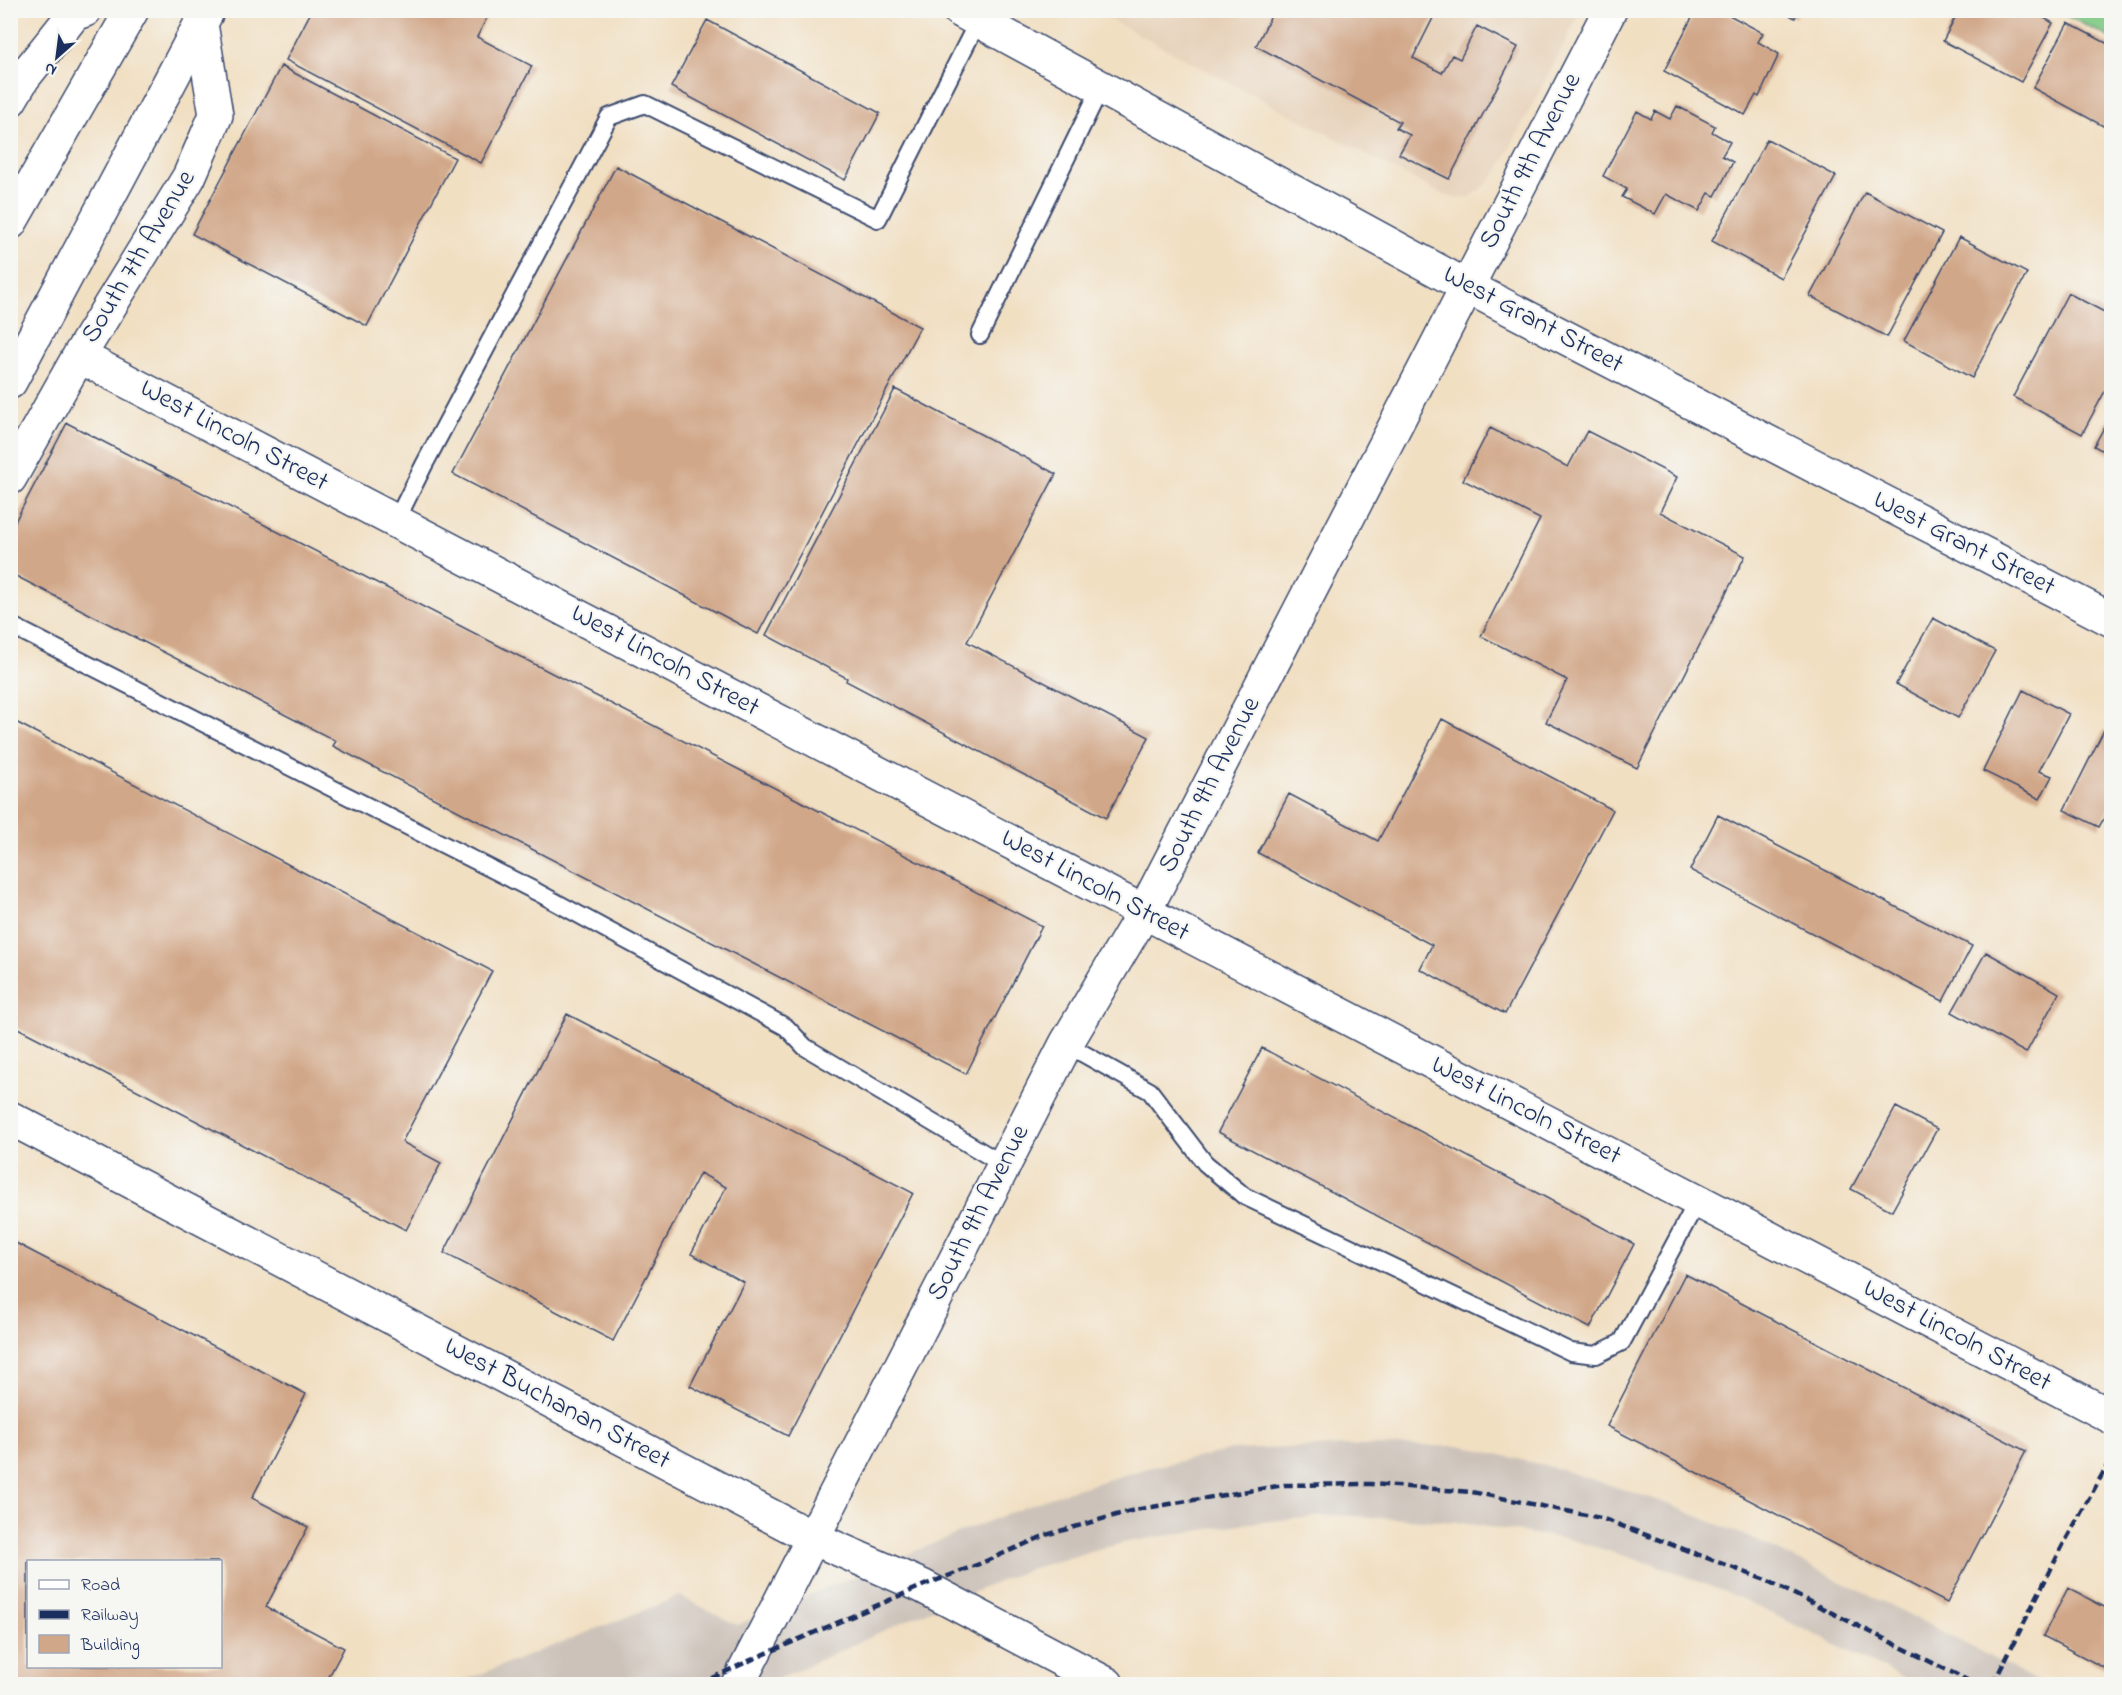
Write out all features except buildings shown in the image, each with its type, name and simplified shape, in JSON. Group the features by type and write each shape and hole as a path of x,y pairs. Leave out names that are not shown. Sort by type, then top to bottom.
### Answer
{"street":[{"path":"10,100 23,78 74,14 85,10"},
{"path":"10,223 132,10"},
{"name":"South 9th Avenue","path":"738,1684 1066,1044 1144,912 1610,10"},
{"name":"West Grant Street","path":"968,16 1466,286 2112,620"},
{"name":"South 7th Avenue","path":"10,478 79,356 189,177 216,115 204,17"},
{"name":"South 7th Avenue","path":"15,373 204,17"},
{"name":"West Lincoln Street","path":"79,356 2112,1417"},
{"name":"West Buchanan Street","path":"10,1118 813,1538 922,1586 1107,1684"}],"lane":[{"path":"396,521 609,117 645,104 878,219 968,16"},
{"path":"980,335 1101,87"},
{"path":"10,625 537,892 786,1027 805,1047 1004,1165"},
{"path":"1066,1044 1150,1091 1205,1163 1244,1196 1571,1352 1596,1355 1622,1342 1698,1200"}],"shaded area":[{"path":"1094,11 1581,11 1498,171 1485,186 1470,197 1454,198 1434,190"},
{"path":"1347,1446 1464,1446 1559,1469 1663,1502 1753,1539 1902,1611 2042,1684 1915,1684 1742,1599 1662,1567 1568,1539 1456,1522 1336,1515 1241,1524 1126,1542 1029,1569 909,1619 767,1684 455,1684 680,1596 737,1625 1059,1494 1148,1468 1232,1450"}],"green space":[{"path":"2057,11 2111,11 2111,38"}],"railway":[{"path":"1993,1684 2063,1545 2112,1457"},
{"path":"699,1684 922,1586 1046,1535 1134,1510 1284,1485 1371,1484 1472,1492 1601,1518 1768,1581 1975,1684"}]}
